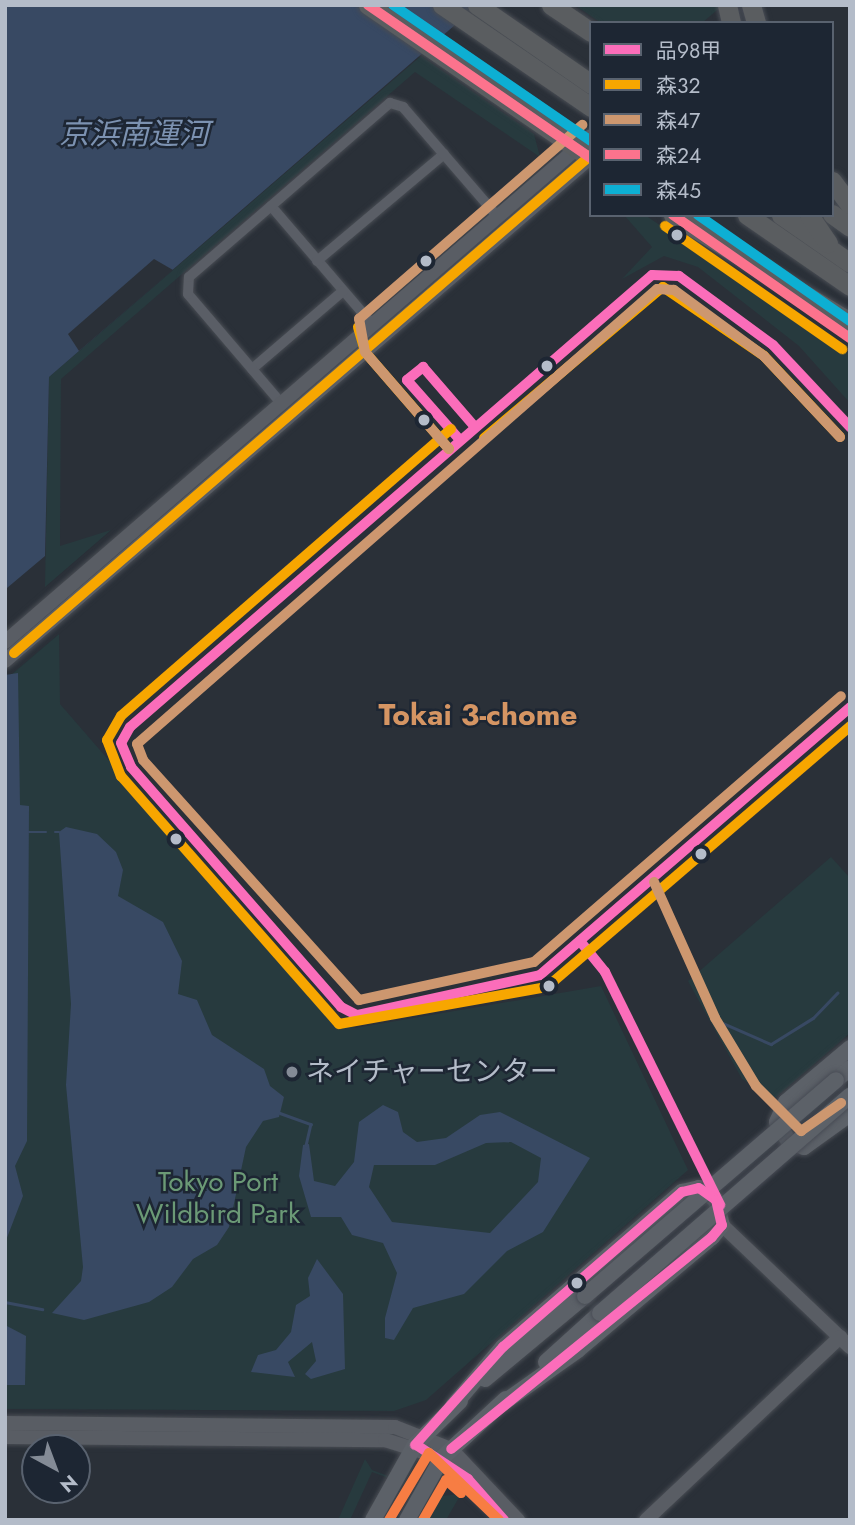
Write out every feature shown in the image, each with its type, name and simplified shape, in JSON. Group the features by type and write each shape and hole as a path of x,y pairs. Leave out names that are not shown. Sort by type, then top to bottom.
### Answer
{"highway":[{"path":"368,5 480,82 588,151"},
{"path":"442,5 589,106"},
{"path":"477,5 589,83"},
{"path":"553,6 589,31"},
{"path":"834,184 850,205"},
{"path":"834,200 850,211"},
{"path":"834,215 850,227"},
{"path":"676,217 756,268 850,322"},
{"path":"750,217 850,285"},
{"path":"784,217 850,263"},
{"path":"810,217 850,272"},
{"path":"756,268 850,338"}],"main road":[{"path":"850,1048 786,1102 777,1122 789,1142 804,1147 850,1114"},
{"path":"453,1406 850,1068"},
{"path":"407,1520 447,1453 600,1312 850,1096"},
{"path":"373,1520 419,1440 453,1406 503,1347 682,1192 693,1188 710,1194 722,1209 722,1225 578,1350 499,1406"}],"street":[{"path":"718,21 736,5"},
{"path":"748,21 765,5"},
{"path":"281,403 184,285 271,206 390,103 403,107 497,216"},
{"path":"5,642 497,216 588,151"},
{"path":"5,661 588,151"},
{"path":"317,261 444,154"},
{"path":"271,206 372,324"},
{"path":"252,369 343,291"},
{"path":"646,1520 845,1342 722,1225"},
{"path":"5,1423 395,1427 447,1453 518,1520"},
{"path":"5,1437 419,1440"},
{"path":"447,1453 503,1520"}],"green space":[{"path":"575,5 723,5 704,21 598,21"},
{"path":"421,56 534,134 540,157 415,72 61,379 60,546 111,530 45,587 49,377"},
{"path":"626,217 648,217 850,355 850,403 799,346 698,267 664,256 622,279 652,247"},
{"name":"Tokyo Port Wildbird Park","path":"59,634 60,704 334,1020 355,1028 601,986 688,1170 426,1400 394,1411 5,1409 5,680"},
{"path":"831,857 850,878 850,1033 775,1098 742,1079 688,981"},
{"path":"365,1459 372,1470 442,1496 461,1494 446,1520 429,1520 440,1497 372,1472 350,1520 338,1520"}],"water":[{"name":"京浜南運河","path":"5,5 478,5 49,377 45,556 7,588"},
{"path":"18,673 20,805 29,806 27,1141 15,1166 23,1196 5,1243 5,675"},
{"path":"66,827 97,834 116,852 123,870 118,896 163,922 182,961 178,994 197,1000 212,1035 264,1069 270,1086 284,1097 279,1117 263,1121 246,1147 229,1227 217,1245 193,1259 172,1287 149,1302 84,1320 52,1313 81,1281 83,1267 66,1085 71,1004 59,832"},
{"path":"383,1105 398,1112 403,1132 417,1142 446,1138 480,1115 500,1112 590,1158 543,1232 507,1251 464,1294 413,1308 394,1340 385,1338 385,1318 397,1273 383,1243 352,1235 341,1217 311,1217 299,1176 303,1145 309,1144 314,1181 335,1186 354,1162 359,1122","holes":["511,1142 541,1158 538,1182 490,1233 392,1222 369,1187 374,1165 435,1165 486,1143"]},
{"path":"317,1259 343,1294 345,1369 311,1379 305,1374 316,1361 312,1342 288,1362 295,1377 251,1372 258,1355 276,1350 291,1332 296,1305 310,1296 308,1278"},
{"path":"5,1325 26,1336 25,1385 5,1385"}],"pier":[{"path":"154,259 173,270 79,351 68,334"}],"waterway":[{"path":"29,832 46,832"},
{"path":"718,1021 771,1044 813,1018 837,993"},
{"path":"280,1113 311,1124 306,1145"},
{"path":"5,1302 42,1309"}],"transit line":[{"name":"森24","path":"368,5 589,157"},
{"name":"森45","path":"393,5 589,140"},
{"name":"森47","path":"449,449 365,352 359,319 582,125"},
{"name":"森32","path":"14,653 589,157"},
{"name":"森24","path":"676,217 850,338"},
{"name":"森45","path":"701,217 850,321"},
{"name":"森32","path":"665,226 842,349"},
{"name":"品98甲","path":"850,427 773,345 679,276 652,275 130,727 121,743 131,767 341,1007 357,1015 540,975 850,707"},
{"name":"森32","path":"484,438 663,287 764,356 840,437"},
{"name":"森47","path":"840,437 764,356 674,290 657,289 137,744 143,760 359,1000 534,962 841,696"},
{"name":"森32","path":"358,327 365,352 449,449"},
{"name":"品98甲","path":"460,440 407,380 423,367 475,427"},
{"name":"森32","path":"451,429 121,716 107,740 121,776 339,1024 547,987 850,726"},
{"name":"森47","path":"654,882 715,1018 756,1086 801,1131 841,1103"},
{"name":"品98甲","path":"580,941 605,972 720,1205"},
{"name":"品98甲","path":"415,1445 503,1347 682,1192 699,1188 716,1200 722,1225 712,1237 451,1449"},
{"name":"品98甲","path":"418,1446 468,1479 504,1520"},
{"path":"389,1520 429,1453 499,1520"},
{"path":"423,1520 446,1480 461,1493"}],"place":[{"name":"ネイチャーセンター","path":"292,1072"}],"district":[{"name":"Tokai 3-chome","path":"478,715"}]}
